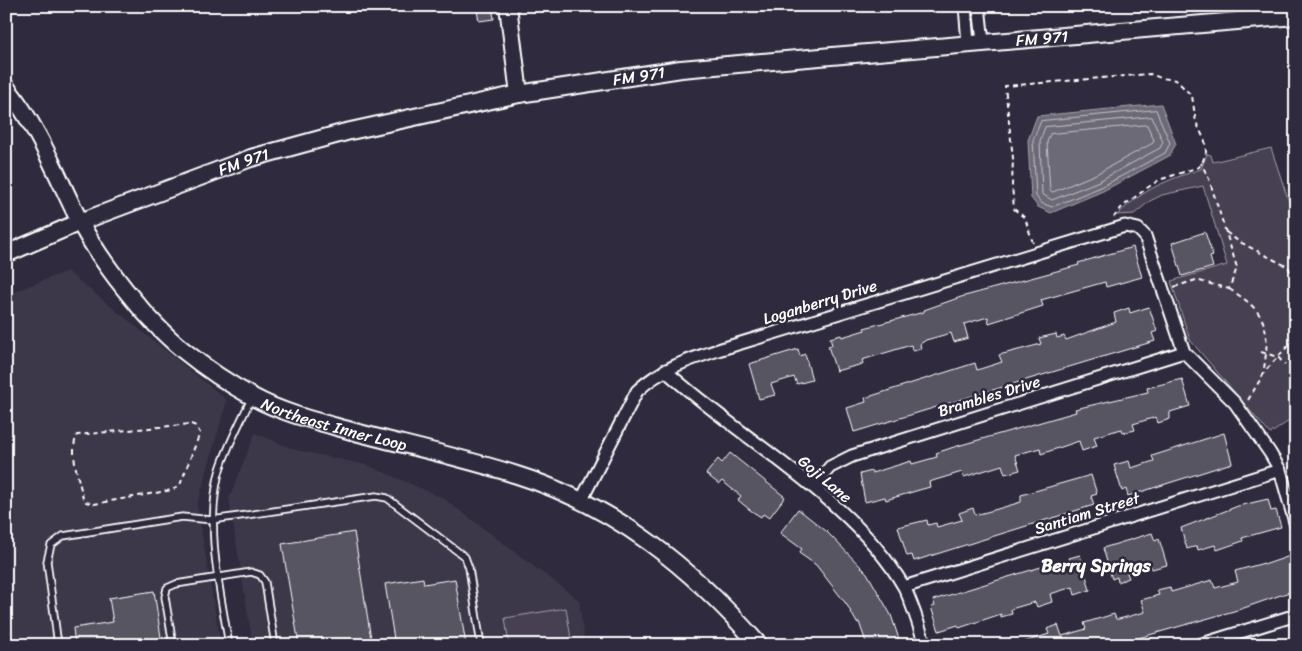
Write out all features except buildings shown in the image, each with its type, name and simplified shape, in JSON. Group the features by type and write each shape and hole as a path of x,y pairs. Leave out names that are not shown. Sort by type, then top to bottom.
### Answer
{"main road":[{"path":"508,6 519,94"},
{"name":"FM 971","path":"6,254 80,222 198,176 286,148 402,119 519,94 681,69 975,42 1296,16"},
{"name":"Northeast Inner Loop","path":"6,87 46,147 80,222 121,285 182,350 252,397 300,416 518,475 581,501 622,523 674,559 723,603 759,645"}],"street":[{"path":"965,6 975,42"},
{"path":"975,42 978,6"},
{"name":"Loganberry Drive","path":"581,501 637,391 649,380 665,370 718,350 1114,228 1125,226 1138,229 1145,236 1184,352"},
{"path":"1184,352 1235,404 1280,470 1296,526"},
{"name":"Brambles Drive","path":"813,487 830,467 852,456 1184,352"},
{"name":"Goji Lane","path":"665,370 686,390 813,487 875,548 904,587 925,645"},
{"name":"Santiam Street","path":"904,587 1280,470"},
{"path":"1199,645 1296,615"}],"lane":[{"path":"229,645 218,577 212,520 218,475 252,397"},
{"path":"58,645 47,576 47,561 51,545 63,536 182,516 212,520 376,496 387,498 465,557 469,568 481,645"},
{"path":"173,645 165,597 167,588 176,584 251,572 260,575 265,582 275,645"}],"path":[{"path":"1033,243 1025,218 1014,209 1012,185 1013,158 1005,86 1150,74 1176,80 1192,96 1196,122 1205,141 1206,152 1199,167 1159,180 1122,207 1112,218"},
{"path":"1201,163 1207,173 1236,268 1229,289"},
{"path":"1226,232 1238,241 1288,267 1296,278"},
{"path":"1174,286 1196,280 1229,289 1253,305 1269,342 1263,375"},
{"path":"1248,400 1263,375 1296,337"},
{"path":"1261,352 1267,352 1278,357 1285,365"},
{"path":"191,424 196,426 200,433 180,485 172,490 94,504 86,502 83,498 74,454 74,442 77,435 83,434 191,424"}],"shaded area":[{"path":"1271,148 1296,223 1296,416 1270,434 1190,340 1171,281 1227,265 1203,186 1162,195 1150,201 1134,214 1117,215 1137,198 1156,186 1201,169 1207,154 1211,155 1213,162"},
{"path":"67,271 227,400 197,506 221,645 6,645 6,295"},
{"path":"255,433 296,450 367,465 443,498 579,600 585,645 253,645 229,499"},
{"path":"566,608 572,645 509,645 505,618"}],"water":[{"path":"1161,104 1176,144 1169,156 1103,191 1051,213 1038,207 1031,198 1028,140 1037,116"}],"district":[{"name":"Berry Springs","path":"1096,566"}]}
